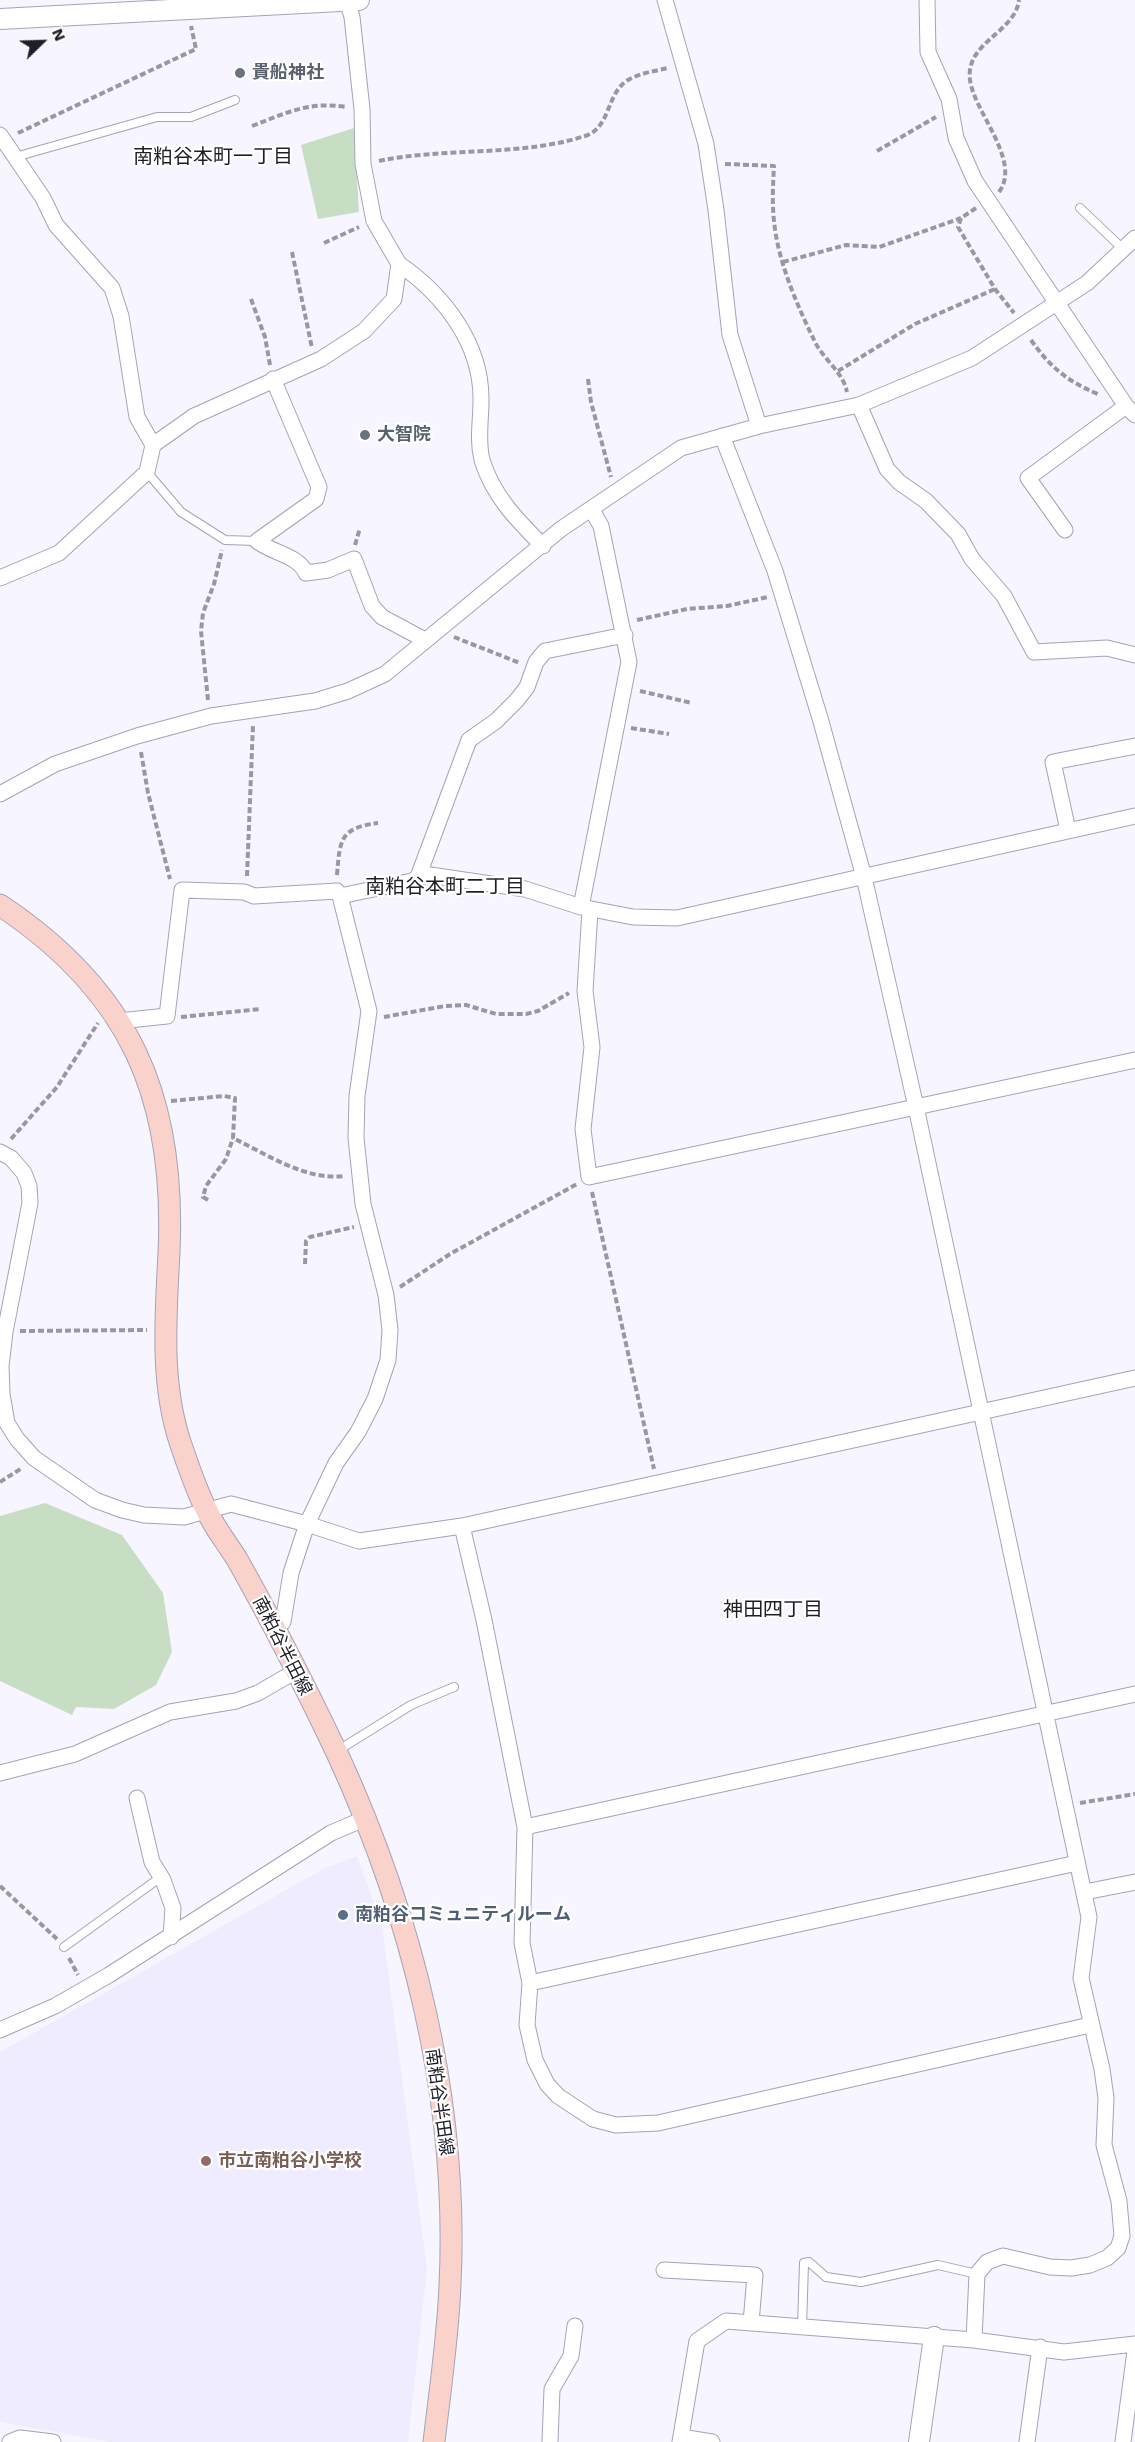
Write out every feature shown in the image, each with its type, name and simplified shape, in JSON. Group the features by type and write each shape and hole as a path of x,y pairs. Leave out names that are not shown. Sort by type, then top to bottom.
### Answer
{"main road":[{"name":"南粕谷半田線","path":"0,905 23,921 77,968 115,1015 147,1073 169,1172 171,1215 166,1329 170,1398 179,1439 207,1512 237,1559 296,1671 366,1818 388,1874 415,1965 436,2068 449,2181 450,2286 434,2442"}],"street":[{"path":"0,19 187,4 351,0 362,109 363,164 374,221 399,264 429,290 460,326 471,345 478,366 481,400 478,436 483,461 498,496 511,514 543,546"},
{"path":"665,0 709,167 730,335 759,426"},
{"path":"927,0 928,52 949,99 956,138 975,181 1056,305 1130,411 1028,478 1065,530"},
{"path":"2,138 43,198 56,225 112,288 121,316 137,417 153,445"},
{"path":"0,794 55,764 138,736 211,716 315,700 348,691 385,674 561,529 681,448 759,426 854,407 972,358 1087,283 1135,238"},
{"path":"0,578 59,554 147,472 153,445 194,416 314,362 364,331 394,299 399,264"},
{"path":"274,379 319,487 316,499 257,541 265,548 291,558 303,566 306,573 328,570 354,559 361,582 382,617 431,635"},
{"path":"854,407 887,470 899,482 926,501 958,534 972,559 1004,596 1021,623 1034,652 1107,648 1135,655"},
{"path":"722,436 782,594 820,718 864,877 916,1107 1089,1917 1081,1978 1090,2025 1096,2037 1105,2088 1104,2145 1119,2201 1122,2236 1118,2248 1107,2259 1071,2268 1050,2267 1003,2256 987,2262 977,2274 974,2340"},
{"path":"592,510 601,526 629,662 625,690 615,729 586,908 585,991 592,1047 583,1129 589,1177 1135,1060"},
{"path":"418,877 469,740 518,700 528,687 534,669 545,651 624,630"},
{"path":"1068,830 1053,762 1135,746"},
{"path":"115,1015 167,1016 182,890 247,893 255,897 338,893 412,881 430,874 525,890 586,908 633,918 677,918 1135,816"},
{"path":"274,1630 283,1622 291,1573 307,1524 336,1463 358,1432 388,1360 390,1330 387,1295 368,1224 356,1138 357,1096 369,1011 338,893"},
{"path":"4,1147 24,1173 30,1203 5,1332 2,1394 7,1423 17,1439 34,1458 95,1500 122,1510 184,1517 231,1504 359,1540 462,1526 1135,1378"},
{"path":"462,1526 484,1620 525,1827 522,1943 530,1983 527,2025 535,2061 547,2084 579,2112 593,2119 616,2125 658,2123 1090,2025"},
{"path":"0,1773 75,1754 170,1712 236,1701 258,1693 296,1671"},
{"path":"525,1827 1135,1694"},
{"path":"137,1798 152,1862 161,1876 173,1908 171,1936"},
{"path":"0,2030 84,1989 331,1833 366,1818"},
{"path":"530,1983 1077,1863"},
{"path":"1085,1892 1135,1882"},
{"path":"664,2270 755,2275 751,2323"},
{"path":"712,2442 680,2440 697,2341 726,2321 974,2340 1064,2352 1135,2344"},
{"path":"550,2442 552,2389 571,2356 575,2326"},
{"path":"919,2442 934,2337"},
{"path":"1027,2442 1040,2348"},
{"path":"1135,2351 1125,2442 1135,2441"},
{"path":"10,2442 20,2438 53,2442"}],"lane":[{"path":"14,157 157,117 191,117 236,100"},
{"path":"1080,208 1123,249"},
{"path":"147,472 181,512 225,540 257,541"},
{"path":"336,1752 411,1705 454,1687"},
{"path":"64,1947 161,1876"},
{"path":"802,2327 804,2263 809,2262 826,2277 861,2282 938,2265 977,2274"}],"path":[{"path":"2,138 196,49 187,4"},
{"path":"363,164 387,159 494,152 586,136 601,125 613,96 626,81 639,75 683,65"},
{"path":"252,126 308,105 324,103 362,109"},
{"path":"877,151 945,112 951,111"},
{"path":"709,167 729,164 774,166 774,224 783,262 815,342 838,371 854,407"},
{"path":"783,262 846,245 879,247 961,218"},
{"path":"324,243 374,221"},
{"path":"292,252 308,320 314,362"},
{"path":"838,371 915,324 995,289"},
{"path":"251,299 274,379"},
{"path":"588,379 591,402 606,452 614,495"},
{"path":"211,716 201,631 203,613 214,584 225,540"},
{"path":"624,630 641,618 687,609 727,606 782,594"},
{"path":"431,635 534,669"},
{"path":"625,690 692,703"},
{"path":"247,893 248,819 253,772 253,709"},
{"path":"615,729 634,727 669,734"},
{"path":"138,736 148,794 173,891 182,890"},
{"path":"338,893 340,849 347,833 359,825 378,823"},
{"path":"368,1020 445,1006 466,1005 496,1014 526,1014 538,1011 565,994 585,991"},
{"path":"167,1016 169,1018 261,1009"},
{"path":"4,1147 57,1087 103,1016 115,1015"},
{"path":"155,1104 224,1096 235,1098 233,1138 226,1159 206,1185 203,1197 208,1200"},
{"path":"233,1138 288,1165 329,1178 360,1174"},
{"path":"387,1295 450,1254 589,1177 657,1483"},
{"path":"305,1264 306,1241 310,1237 368,1224"},
{"path":"5,1332 166,1329"},
{"path":"0,1482 34,1458"},
{"path":"1065,1806 1135,1794"},
{"path":"0,1886 30,1911 64,1947 84,1989"}],"shaded area":[{"name":"市立南粕谷小学校","path":"357,1856 382,1925 427,2269 408,2442 111,2442 0,2422 0,2052 325,1868"}],"green space":[{"path":"354,128 359,212 318,219 301,145"},
{"path":"45,1503 122,1535 163,1593 172,1652 156,1685 114,1709 76,1707 72,1715 0,1681 0,1516"}],"place":[{"name":"貴船神社","path":"240,73"},
{"name":"大智院","path":"365,435"},
{"name":"南粕谷コミュニティルーム","path":"343,1915"},
{"name":"市立南粕谷小学校","path":"206,2161"}],"district":[{"name":"南粕谷本町一丁目","path":"213,157"},
{"name":"南粕谷本町二丁目","path":"445,887"},
{"name":"神田四丁目","path":"773,1610"}]}
